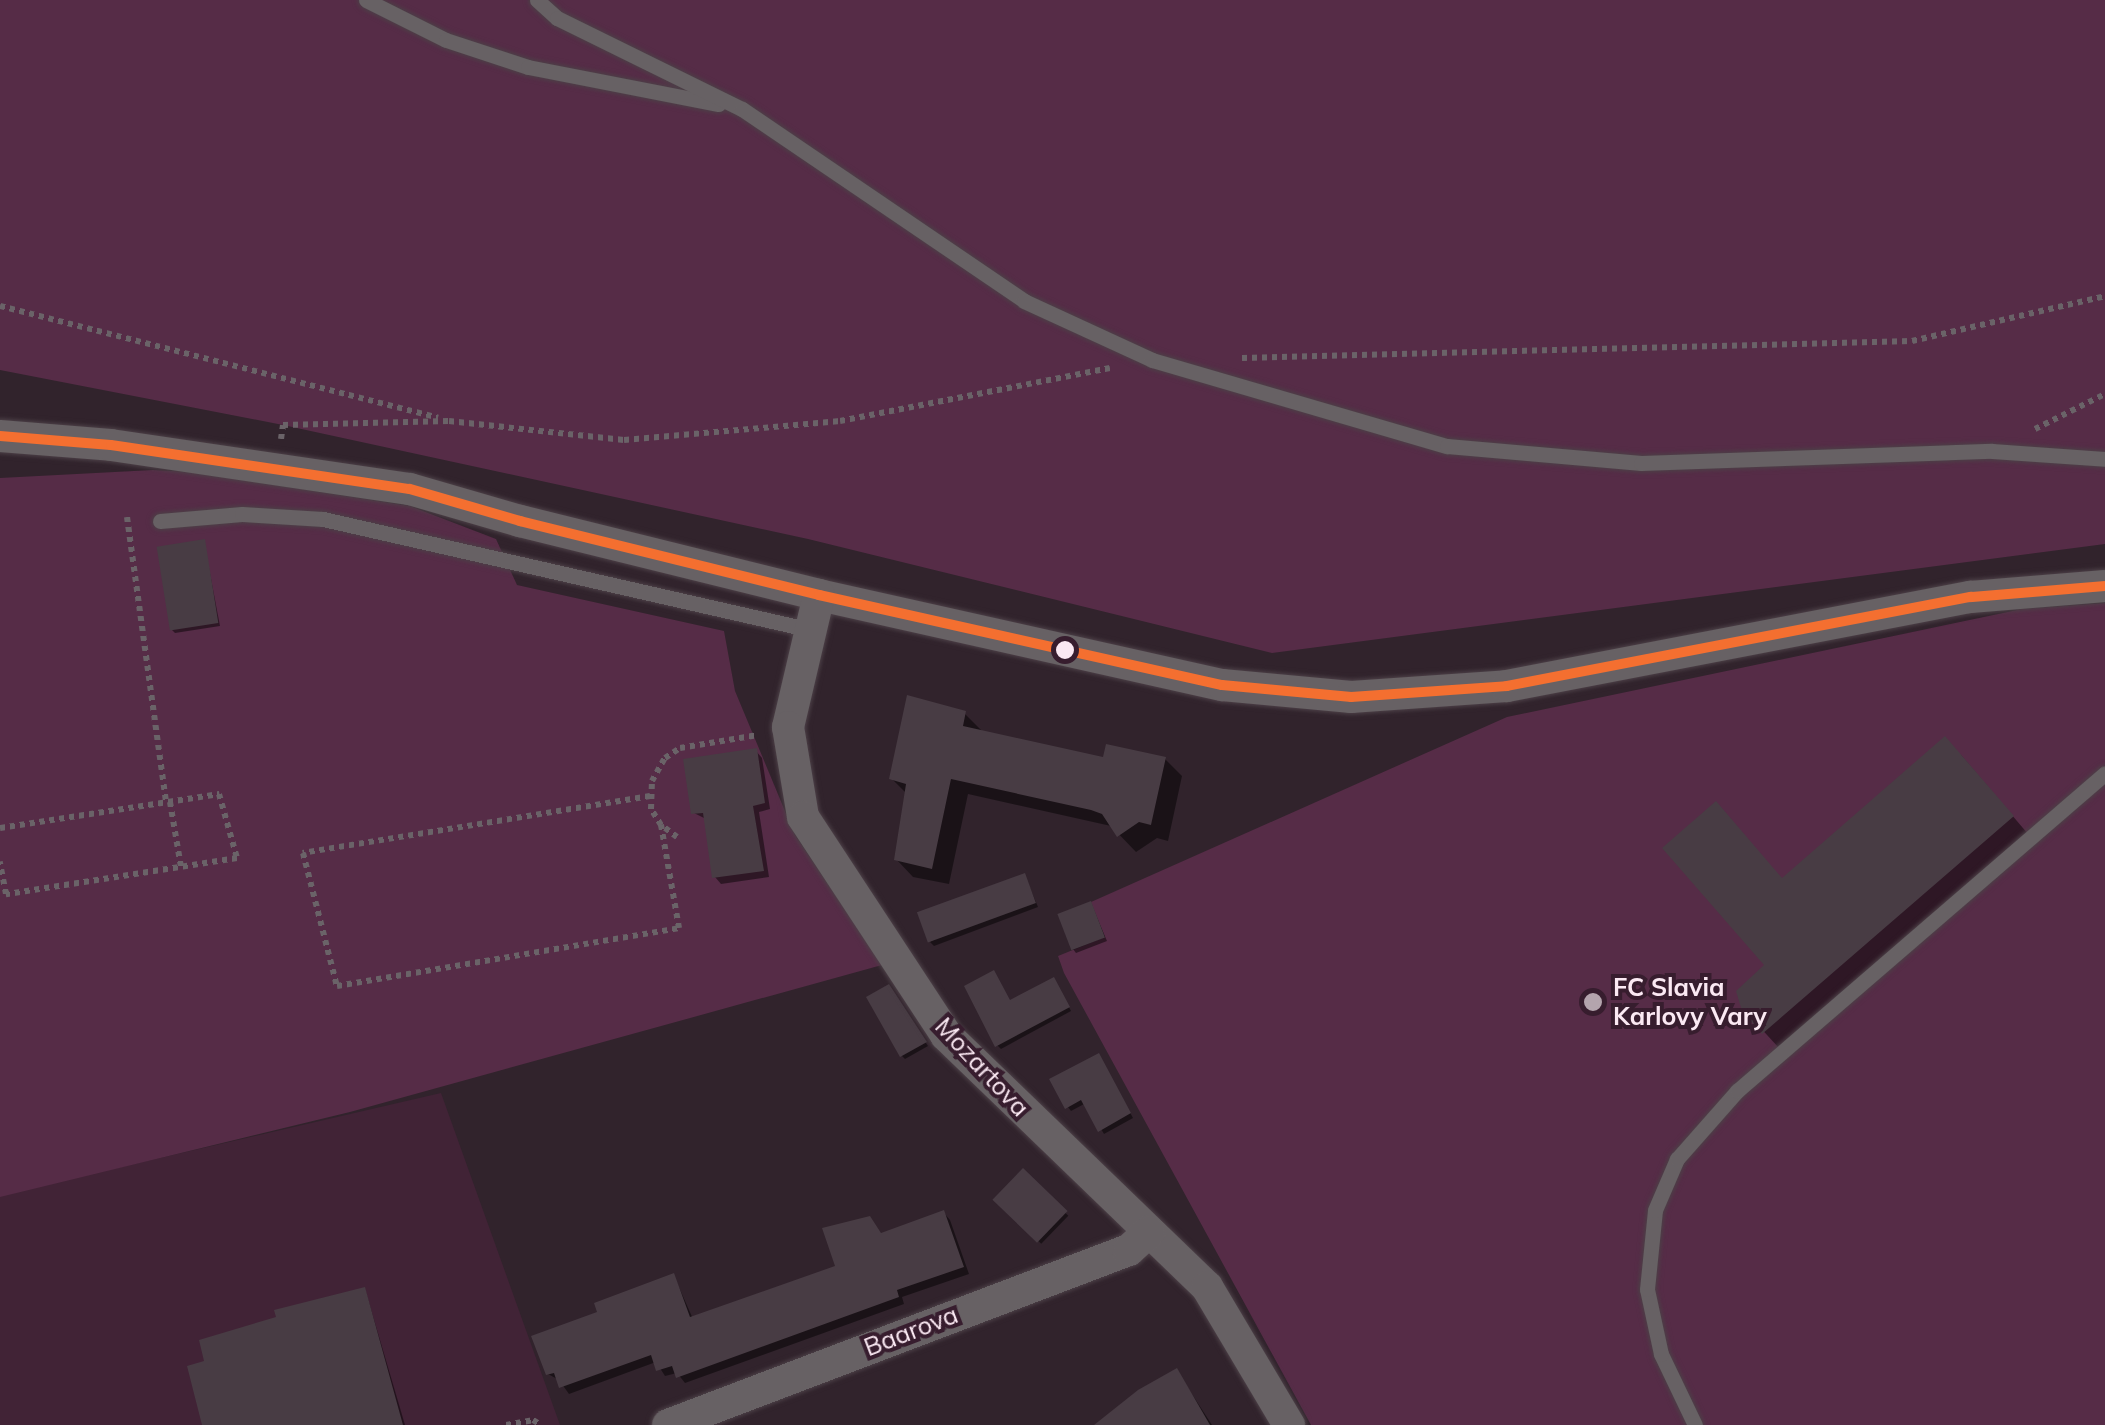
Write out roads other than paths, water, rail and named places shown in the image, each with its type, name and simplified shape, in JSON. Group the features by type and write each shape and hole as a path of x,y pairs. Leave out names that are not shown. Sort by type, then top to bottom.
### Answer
{"street":[{"path":"0,436 111,445 410,489 520,522 819,595 1222,684 1352,698 1506,686 1972,597 2105,586"},
{"name":"Mozartova","path":"819,595 788,727 802,817 946,1035 1207,1287 1289,1425"},
{"name":"Baarova","path":"668,1425 1129,1250 1149,1232"}],"lane":[{"path":"366,0 446,40 528,67 742,109"},
{"path":"536,0 557,18 742,109 1024,301 1152,360 1447,446 1641,463 1992,450 2105,460"},
{"path":"160,520 242,514 323,519 810,630"},
{"path":"1694,1425 1661,1354 1647,1289 1654,1210 1678,1159 1737,1092 2105,773"}],"place":[{"name":"FC Slavia Karlovy Vary","path":"1593,1002"}]}
